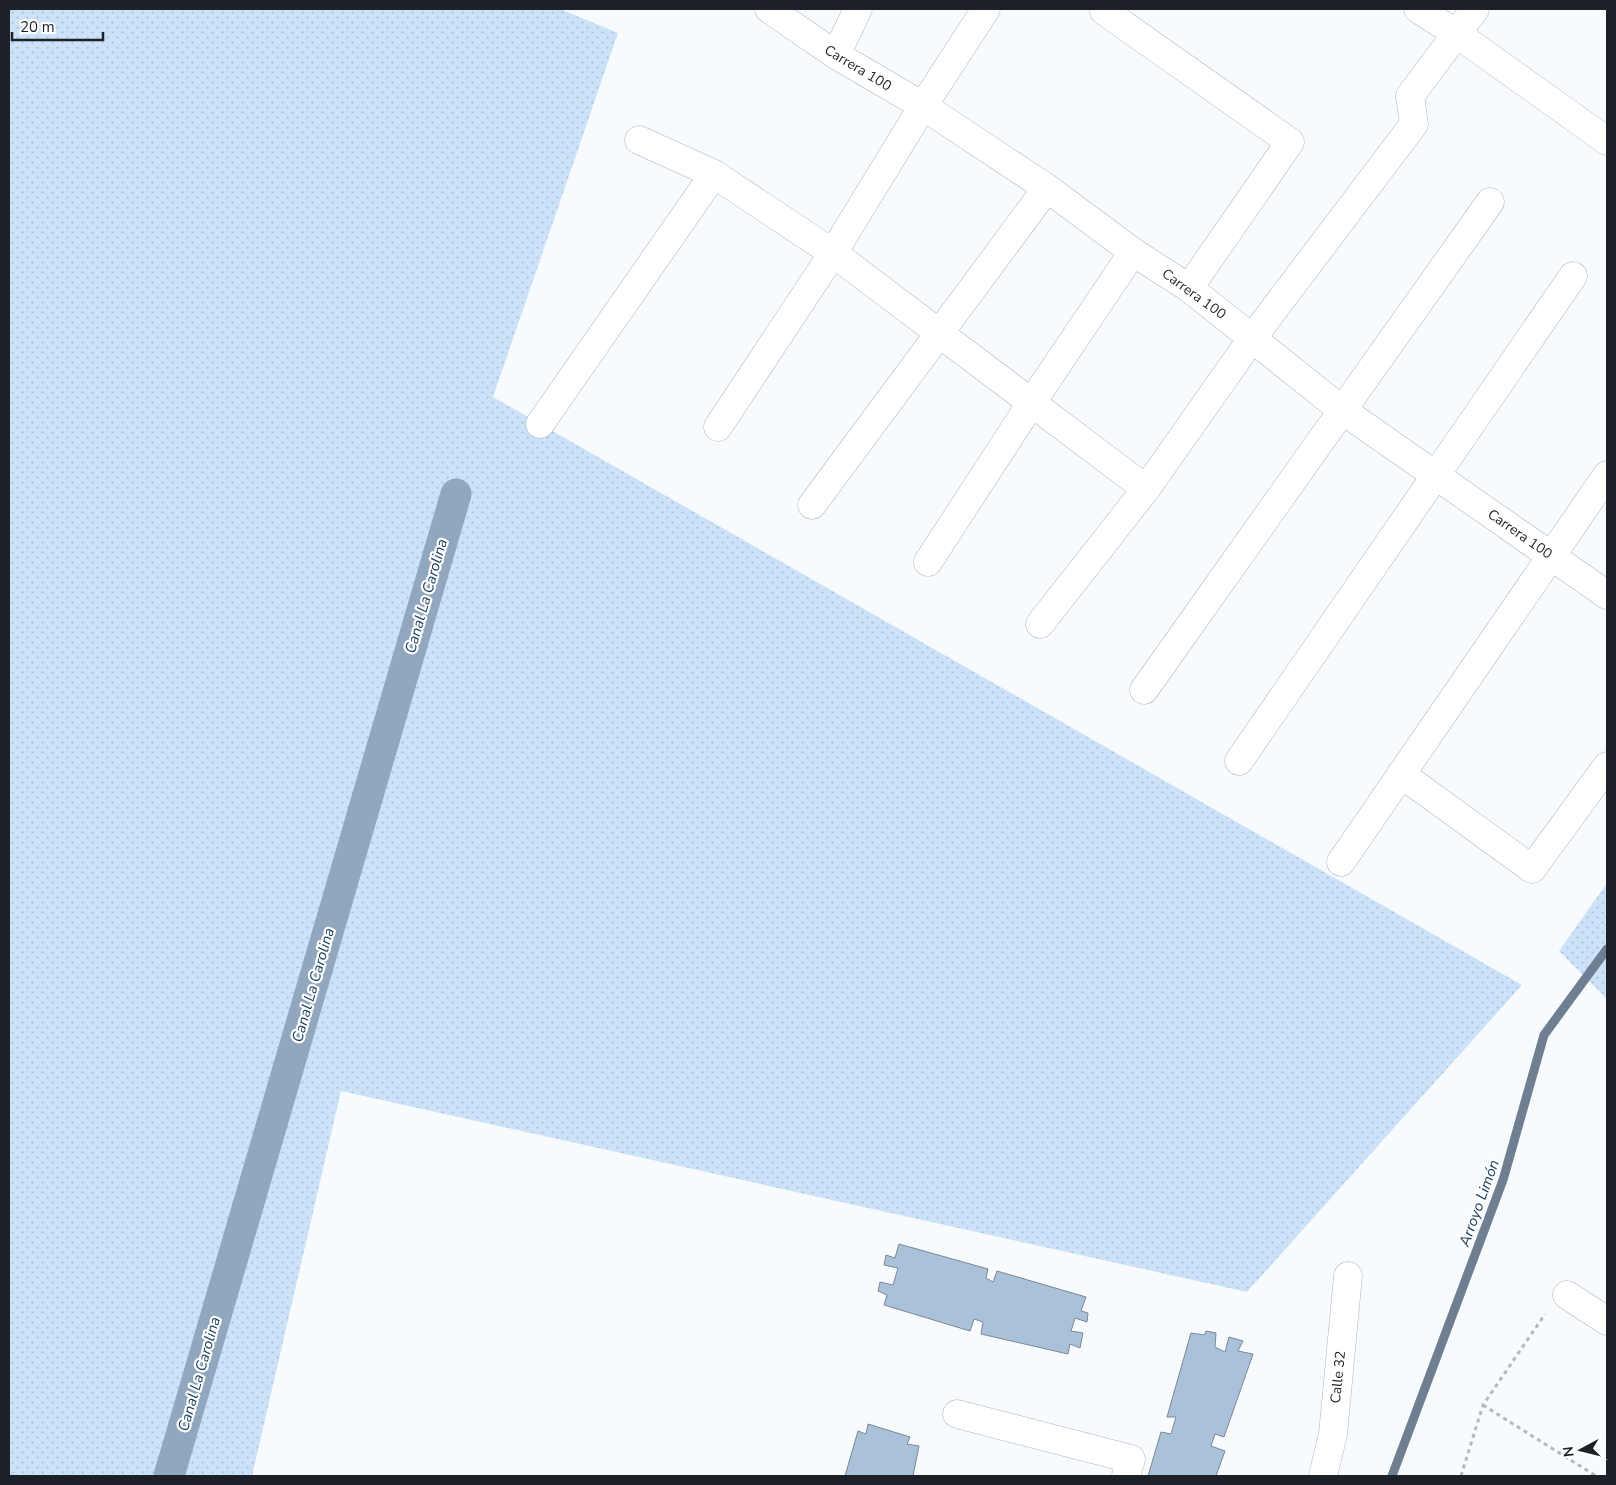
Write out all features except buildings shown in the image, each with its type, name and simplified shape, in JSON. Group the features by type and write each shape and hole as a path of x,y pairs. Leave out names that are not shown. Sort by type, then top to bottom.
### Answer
{"street":[{"name":"Carrera 100","path":"769,9 836,55 923,106 1046,188 1133,252 1189,288 1253,337 1342,410 1607,596"},
{"path":"836,55 858,9"},
{"path":"718,427 833,253 923,106 986,9"},
{"path":"1418,9 1457,34 1607,141"},
{"path":"1040,624 1146,488 1253,337 1414,124 1410,96 1475,9"},
{"path":"1104,11 1290,142 1189,288"},
{"path":"639,140 714,174 833,253 1146,488"},
{"path":"540,424 714,174"},
{"path":"812,506 1046,188"},
{"path":"1144,690 1490,202"},
{"path":"928,562 1032,402 1133,252"},
{"path":"1238,761 1573,276"},
{"path":"1341,862 1607,475"},
{"path":"1401,774 1532,868 1607,766"},
{"name":"Calle 32","path":"1323,1476 1333,1434 1348,1276"},
{"path":"1567,1295 1607,1321"},
{"path":"957,1414 1131,1459 1126,1476"}],"path":[{"path":"1461,1476 1483,1405 1553,1302 1567,1295"},
{"path":"1483,1405 1596,1476"}],"shaded area":[{"path":"9,9 560,9 618,33 493,397 1522,985 1247,1292 341,1091 252,1476 9,1476"},
{"path":"1607,883 1607,999 1559,951"}],"waterway":[{"name":"Canal La Carolina","path":"169,1476 456,494"},
{"name":"Arroyo Limón","path":"1392,1476 1503,1180 1544,1035 1607,949"}]}
